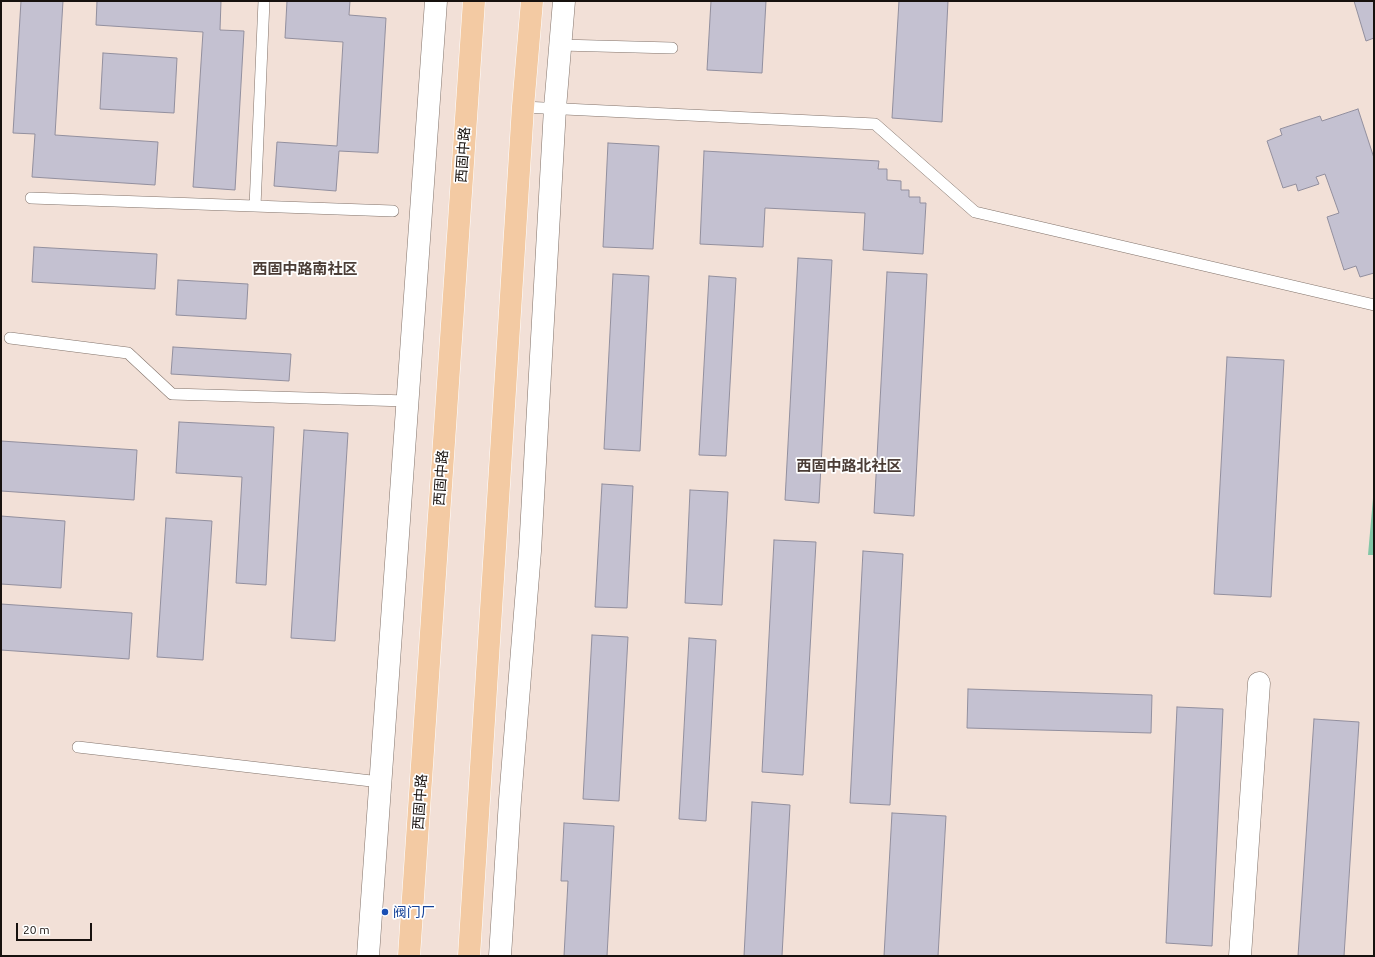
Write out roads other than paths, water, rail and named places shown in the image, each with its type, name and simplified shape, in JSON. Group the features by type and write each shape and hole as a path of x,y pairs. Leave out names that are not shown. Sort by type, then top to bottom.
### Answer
{"main road":[{"name":"西固中路","path":"409,956 474,1"},
{"path":"469,956 523,107 532,1"}],"street":[{"path":"368,956 436,1"},
{"path":"500,956 510,800 530,551 555,108 564,1"},
{"path":"1240,956 1259,683"}],"lane":[{"path":"254,206 264,1"},
{"path":"560,45 672,48"},
{"path":"523,107 875,124 975,212 1374,305"},
{"path":"31,198 393,211"},
{"path":"10,338 128,353 172,394 407,401"},
{"path":"78,747 380,782"}],"place":[{"name":"阀门厂","path":"385,912"}],"district":[{"name":"西固中路南社区","path":"305,269"},
{"name":"西固中路北社区","path":"849,466"}]}
